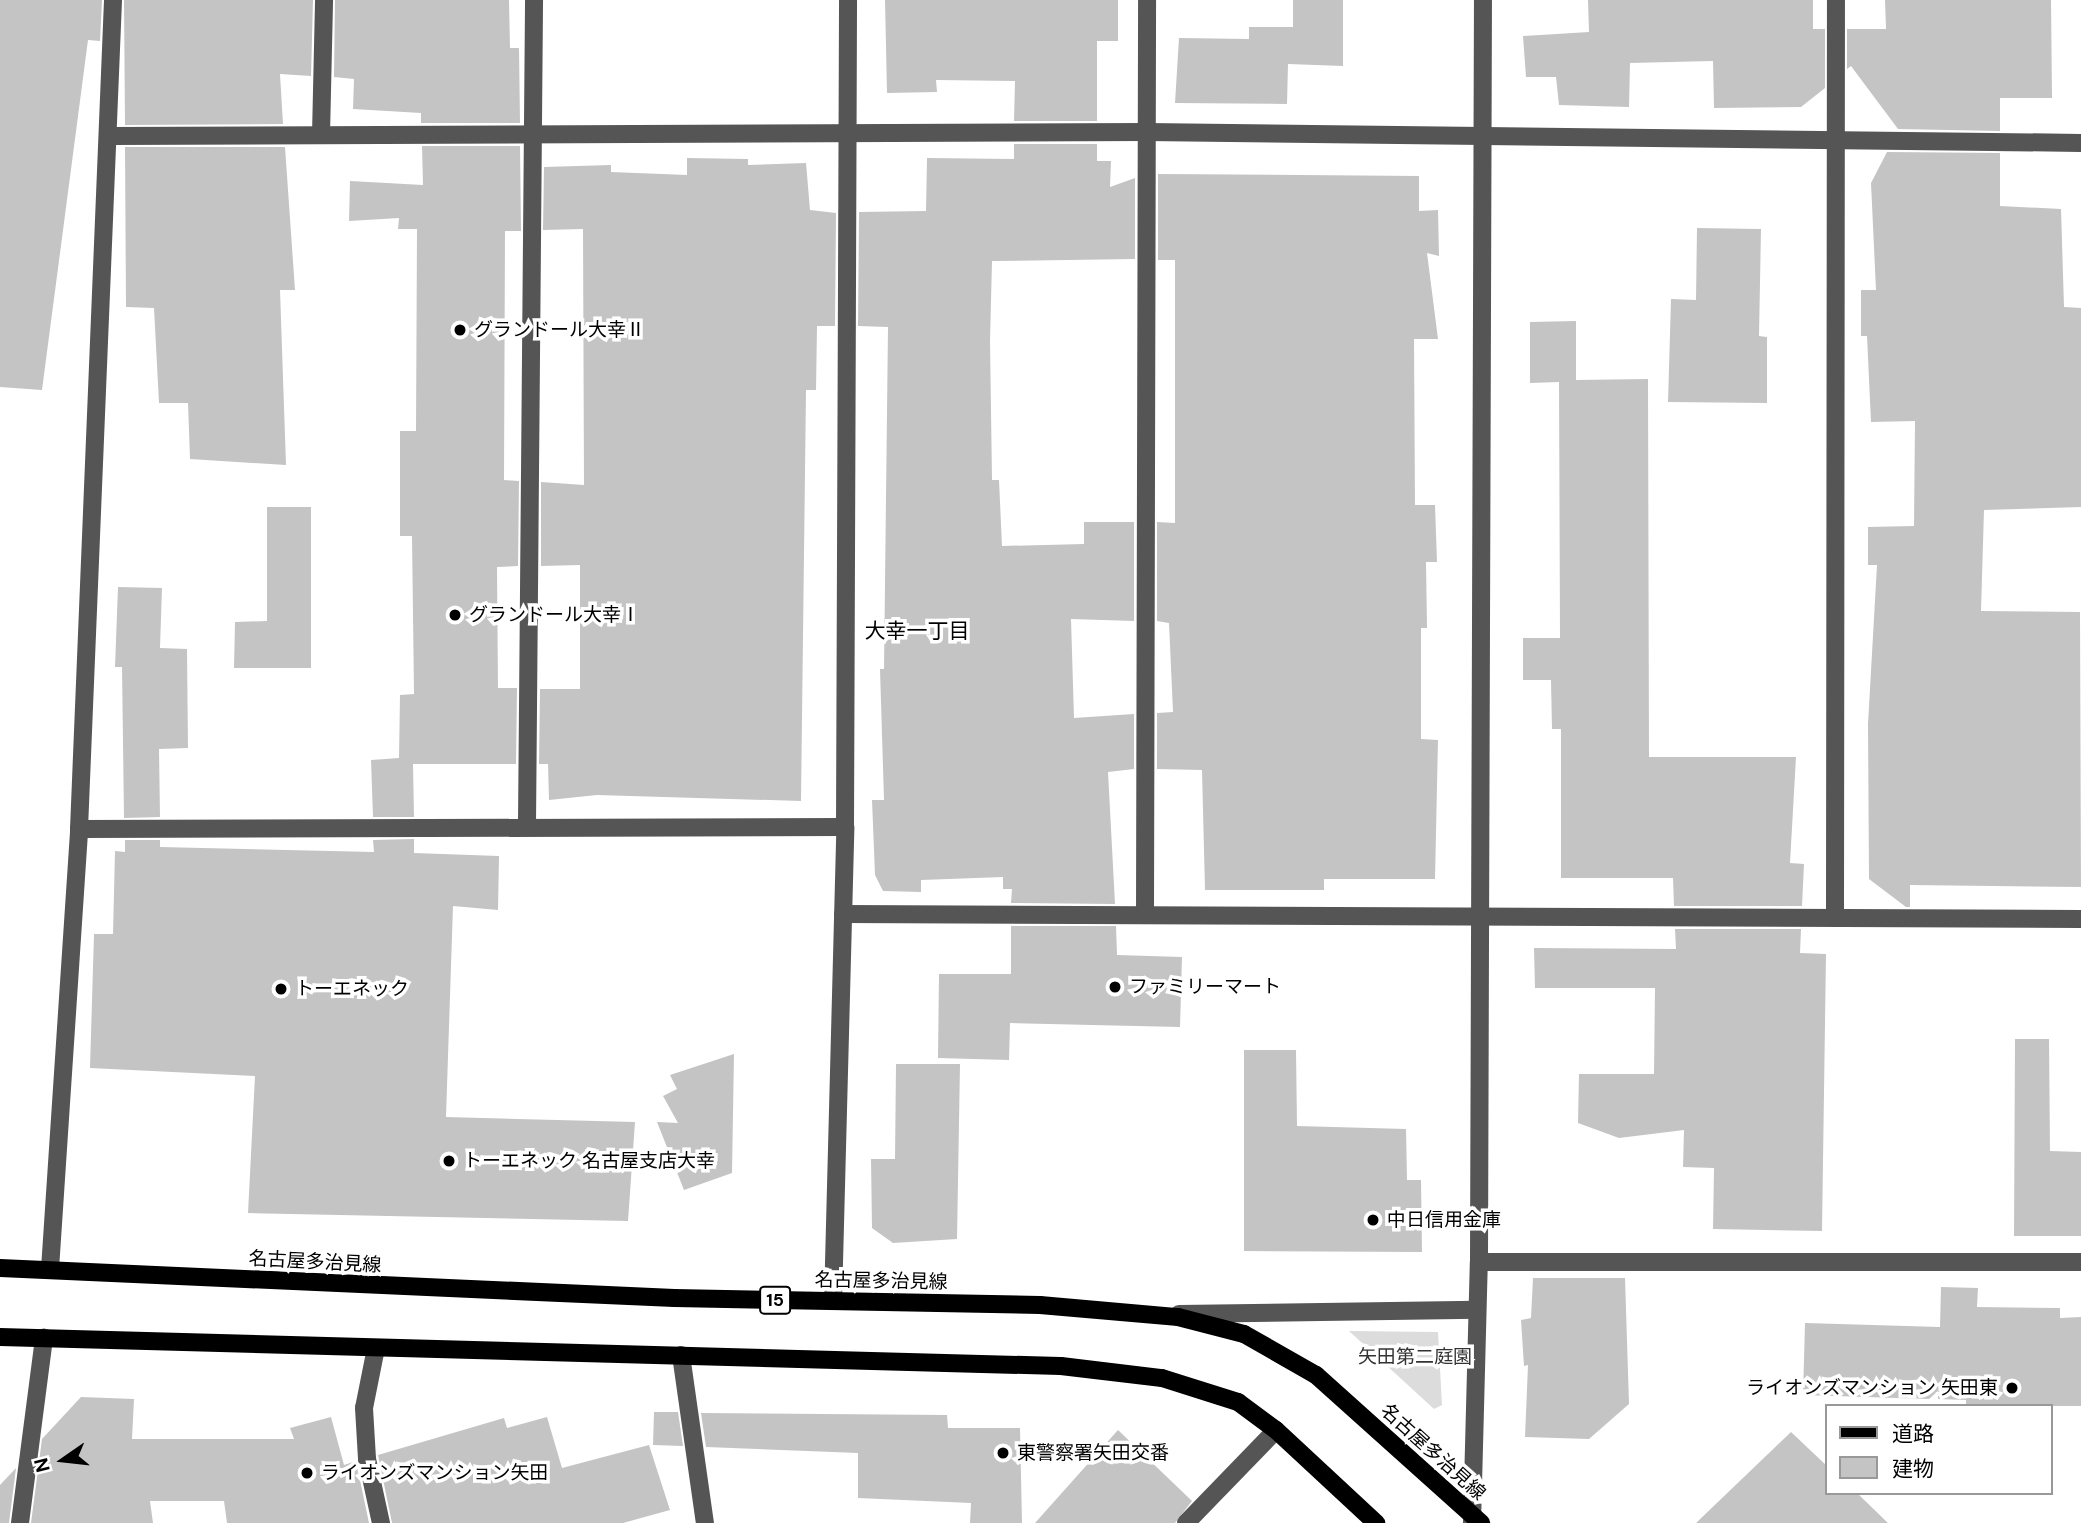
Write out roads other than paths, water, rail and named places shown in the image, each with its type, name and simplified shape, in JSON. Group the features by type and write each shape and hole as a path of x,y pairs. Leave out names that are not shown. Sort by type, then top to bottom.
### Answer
{"main road":[{"name":"名古屋多治見線","path":"0,1268 833,1301 1040,1306 1148,1315 1244,1334 1282,1352 1316,1375 1476,1521"},
{"path":"0,1337 1061,1366 1162,1378 1238,1402 1276,1430 1376,1523"}],"street":[{"path":"50,1269 79,829 111,136 113,0"},
{"path":"321,135 324,0"},
{"path":"527,824 535,133 534,0"},
{"path":"833,1301 845,827 848,0"},
{"path":"1145,915 1147,0"},
{"path":"1476,1521 1483,0"},
{"path":"1835,918 1836,0"},
{"path":"111,136 1146,132 2081,143"},
{"path":"79,829 527,824 845,827"},
{"path":"843,914 2081,919"},
{"path":"1479,1262 2081,1262"},
{"path":"1148,1315 1477,1310"},
{"path":"20,1523 44,1339"},
{"path":"376,1348 365,1408 367,1459 381,1523"},
{"path":"681,1355 705,1523"},
{"path":"1186,1523 1276,1430"}],"place":[{"name":"グランドール大幸Ⅱ","path":"460,330"},
{"name":"グランドール大幸Ⅰ","path":"455,615"},
{"name":"ファミリーマート","path":"1115,987"},
{"name":"トーエネック","path":"281,989"},
{"name":"トーエネック 名古屋支店大幸","path":"449,1161"},
{"name":"中日信用金庫","path":"1373,1220"},
{"name":"ライオンズマンション 矢田東","path":"2012,1388"},
{"name":"東警察署矢田交番","path":"1003,1453"},
{"name":"ライオンズマンション矢田","path":"307,1473"}],"district":[{"name":"大幸一丁目","path":"917,631"}],"park label":[{"name":"矢田第二庭園","path":"1415,1357"}]}
